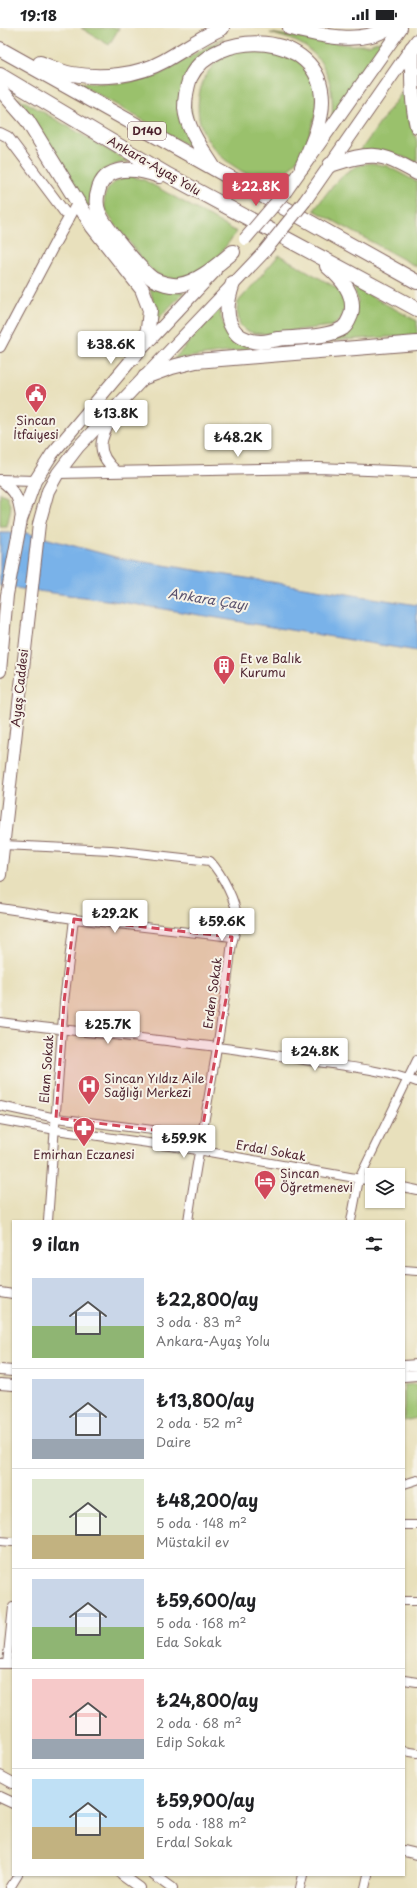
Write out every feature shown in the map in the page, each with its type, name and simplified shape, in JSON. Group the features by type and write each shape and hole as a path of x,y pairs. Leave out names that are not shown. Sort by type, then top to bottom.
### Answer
{"highway":[{"path":"0,48 71,74 98,76 124,75 163,62 210,33 222,28"},
{"path":"290,28 321,35 342,37 370,35 388,28"},
{"path":"214,168 193,134 186,108 188,86 194,68 208,51 228,39 248,34 265,36 283,41 297,50 316,74 322,101 320,124 302,167"},
{"path":"414,44 412,89 417,126"},
{"name":"D140","path":"0,48 417,282"},
{"name":"Ankara-Ayaş Yolu","path":"0,75 168,175 417,309"},
{"path":"0,89 27,120 94,227 142,289 150,310 148,329 144,341 132,359"},
{"path":"330,165 360,156 379,156 396,161 417,173"},
{"path":"197,190 146,171 122,170 105,177 99,186 97,197 98,212 103,222 142,268 152,278 164,284 178,285 192,281 233,252"},
{"path":"233,283 227,303 227,314 229,323 242,338 259,342 329,334 344,327 349,321 352,297 349,290 336,273 312,252"},
{"path":"145,377 172,367 196,361 417,343"}],"main road":[{"name":"Ayaş Caddesi","path":"0,671 7,595 21,520 35,481 52,454 132,359 233,252 286,191 401,28"},
{"name":"Ayaş Caddesi","path":"0,875 39,524 48,491 58,473 78,447 264,252 305,201 414,44"}],"street":[{"path":"0,132 8,137 69,218"},
{"path":"0,347 78,202"},
{"path":"116,471 106,462 102,456 100,447 102,436 123,399"},
{"path":"58,473 318,468 417,472"},
{"path":"21,520 19,500 12,489 0,480 35,481"},
{"name":"Erden Sokak","path":"3,845 111,850 210,861 216,868 234,904 237,920 232,937 226,999 218,1048 200,1136 188,1220"},
{"path":"0,908 74,919 232,937"},
{"name":"Elam Sokak","path":"48,1220 56,1130 64,1002 74,919"},
{"path":"0,1022 282,1056 407,1078 417,1082"},
{"path":"351,1220 359,1179 417,1060"},
{"path":"0,1106 56,1118 200,1136"},
{"name":"Erdal Sokak","path":"0,1120 56,1130 198,1150 365,1180"},
{"path":"405,1187 417,1190"},
{"path":"405,1270 417,1271"},
{"path":"0,1292 12,1294"},
{"path":"405,1366 417,1365"},
{"path":"0,1370 12,1371"},
{"path":"405,1376 417,1375"},
{"path":"0,1384 12,1385"},
{"path":"405,1484 417,1480"},
{"path":"405,1525 417,1525"},
{"path":"0,1541 12,1542"},
{"path":"405,1601 417,1601"},
{"path":"7,1664 12,1616"},
{"path":"405,1680 417,1682"},
{"path":"405,1751 417,1753"},
{"path":"0,1776 12,1782"},
{"path":"0,1797 12,1803"},
{"path":"405,1851 417,1854"},
{"path":"10,1888 17,1876"},
{"path":"123,1876 140,1888"},
{"path":"155,1876 172,1888"},
{"path":"300,1888 303,1876"},
{"path":"365,1888 368,1876"}],"highlighted area":[{"path":"74,919 232,937 226,999 201,1136 56,1118 64,1002"}],"green space":[{"path":"81,28 119,28 109,45"},
{"path":"270,33 351,45 369,45 390,37 332,120 332,97 330,85 323,65 316,56 297,42"},
{"path":"224,37 207,52 187,82 197,151 78,83 124,83 157,76"},
{"path":"245,48 274,49 299,61 315,85 317,110 304,151 273,188 239,169 222,157 206,137 199,118 199,97 201,86 205,77 211,68 224,56"},
{"path":"408,84 410,122 417,141 417,163 389,153 360,151"},
{"path":"19,98 129,162 110,167 102,171 97,177 91,192 91,212"},
{"path":"371,163 387,166 417,182 417,267 314,210 338,180 345,174 361,165"},
{"path":"131,176 144,180 237,232 203,271 194,275 179,278 169,278 159,275 145,263 109,216 105,205 106,193 109,188 119,180"},
{"path":"279,255 337,288 344,298 345,304 344,313 338,322 332,326 264,334 253,333 245,330 240,325 237,310 238,302"},
{"path":"142,278 167,291 184,292 157,320 151,292"},
{"path":"354,287 417,321 417,335 313,342 327,339 358,302"},
{"path":"219,309 224,325 232,334 259,348 174,359"},
{"path":"0,493 7,496 11,508 7,527 0,527"},
{"path":"417,1384 417,1418 405,1421 405,1385"}],"water":[{"name":"Ankara Çayı","path":"0,533 26,533 119,558 417,605 417,651 121,602 0,586"}],"place":[{"name":"Sincan İtfaiyesi","path":"36,414"},
{"name":"Et ve Balık Kurumu","path":"224,686"},
{"name":"Sincan Yıldız Aile Sağlığı Merkezi","path":"89,1106"},
{"name":"Emirhan Eczanesi","path":"84,1148"},
{"name":"Sincan Öğretmenevi","path":"265,1200"}]}
